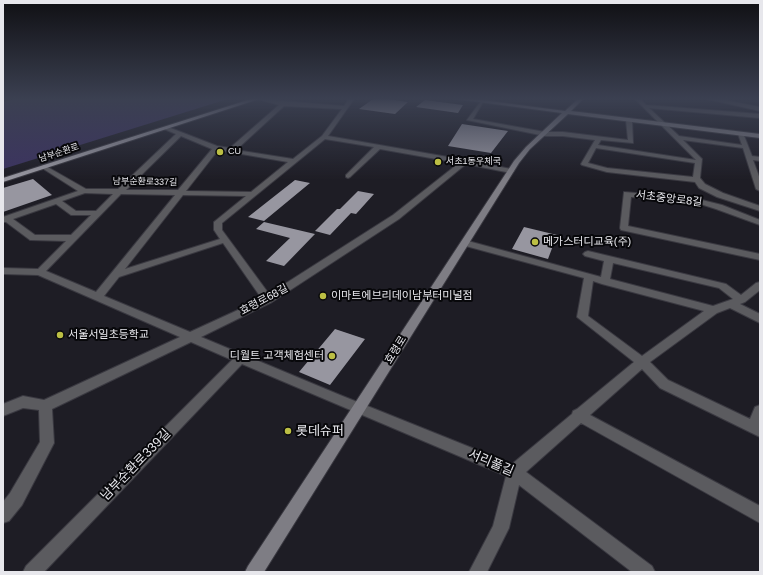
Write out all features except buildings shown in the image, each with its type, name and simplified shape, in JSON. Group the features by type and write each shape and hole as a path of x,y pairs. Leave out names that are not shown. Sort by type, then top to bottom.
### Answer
{"main road":[{"name":"남부순환로","path":"3,174 159,126"},
{"name":"남부순환로","path":"3,180 173,126"},
{"name":"효령로","path":"254,572 516,162 528,148 554,126"},
{"path":"676,126 760,136"}],"street":[{"path":"232,150 259,126"},
{"path":"268,300 218,230 218,222 324,137 332,126"},
{"path":"501,126 545,134 563,134 631,142 630,126"},
{"path":"664,126 699,159 696,178 702,186 720,195 760,209"},
{"path":"166,128 216,148 293,162"},
{"path":"40,272 119,192 180,134"},
{"path":"741,134 760,186"},
{"path":"324,137 511,171"},
{"path":"599,138 584,164 607,170 697,180"},
{"path":"678,138 746,147"},
{"path":"594,146 699,162"},
{"path":"348,176 378,147"},
{"path":"98,297 216,148"},
{"path":"749,157 760,159"},
{"name":"효령로68길","path":"45,406 268,300 396,217 465,162"},
{"name":"남부순환로337길","path":"44,167 84,191 252,194"},
{"path":"6,220 84,191"},
{"name":"서초중앙로8길","path":"760,223 720,207 694,200 628,194 624,228 760,258"},
{"path":"57,201 74,214 98,213"},
{"path":"6,220 33,238 74,238"},
{"path":"116,275 225,240"},
{"path":"465,243 714,310"},
{"path":"588,254 722,286 736,301 760,319"},
{"path":"606,282 609,259"},
{"path":"3,271 40,272 359,409"},
{"path":"589,277 582,317 642,362 664,384 756,429 760,410"},
{"path":"478,572 501,528 514,472 578,415 642,362 714,310 757,291"},
{"name":"남부순환로339길","path":"32,572 241,358"},
{"path":"3,410 23,402 45,406 47,443 16,499 3,515"},
{"name":"서리풀길","path":"359,409 514,472 646,572"},
{"path":"578,415 760,515"}],"shaded area":[{"path":"3,126 142,126 3,169"}],"place":[{"name":"CU","path":"220,152"},
{"name":"서초1동우체국","path":"438,162"},
{"name":"메가스터디교육(주)","path":"535,242"},
{"name":"이마트에브리데이남부터미널점","path":"323,296"},
{"name":"서울서일초등학교","path":"60,335"},
{"name":"디월트 고객체험센터","path":"332,356"},
{"name":"롯데슈퍼","path":"288,431"}]}
